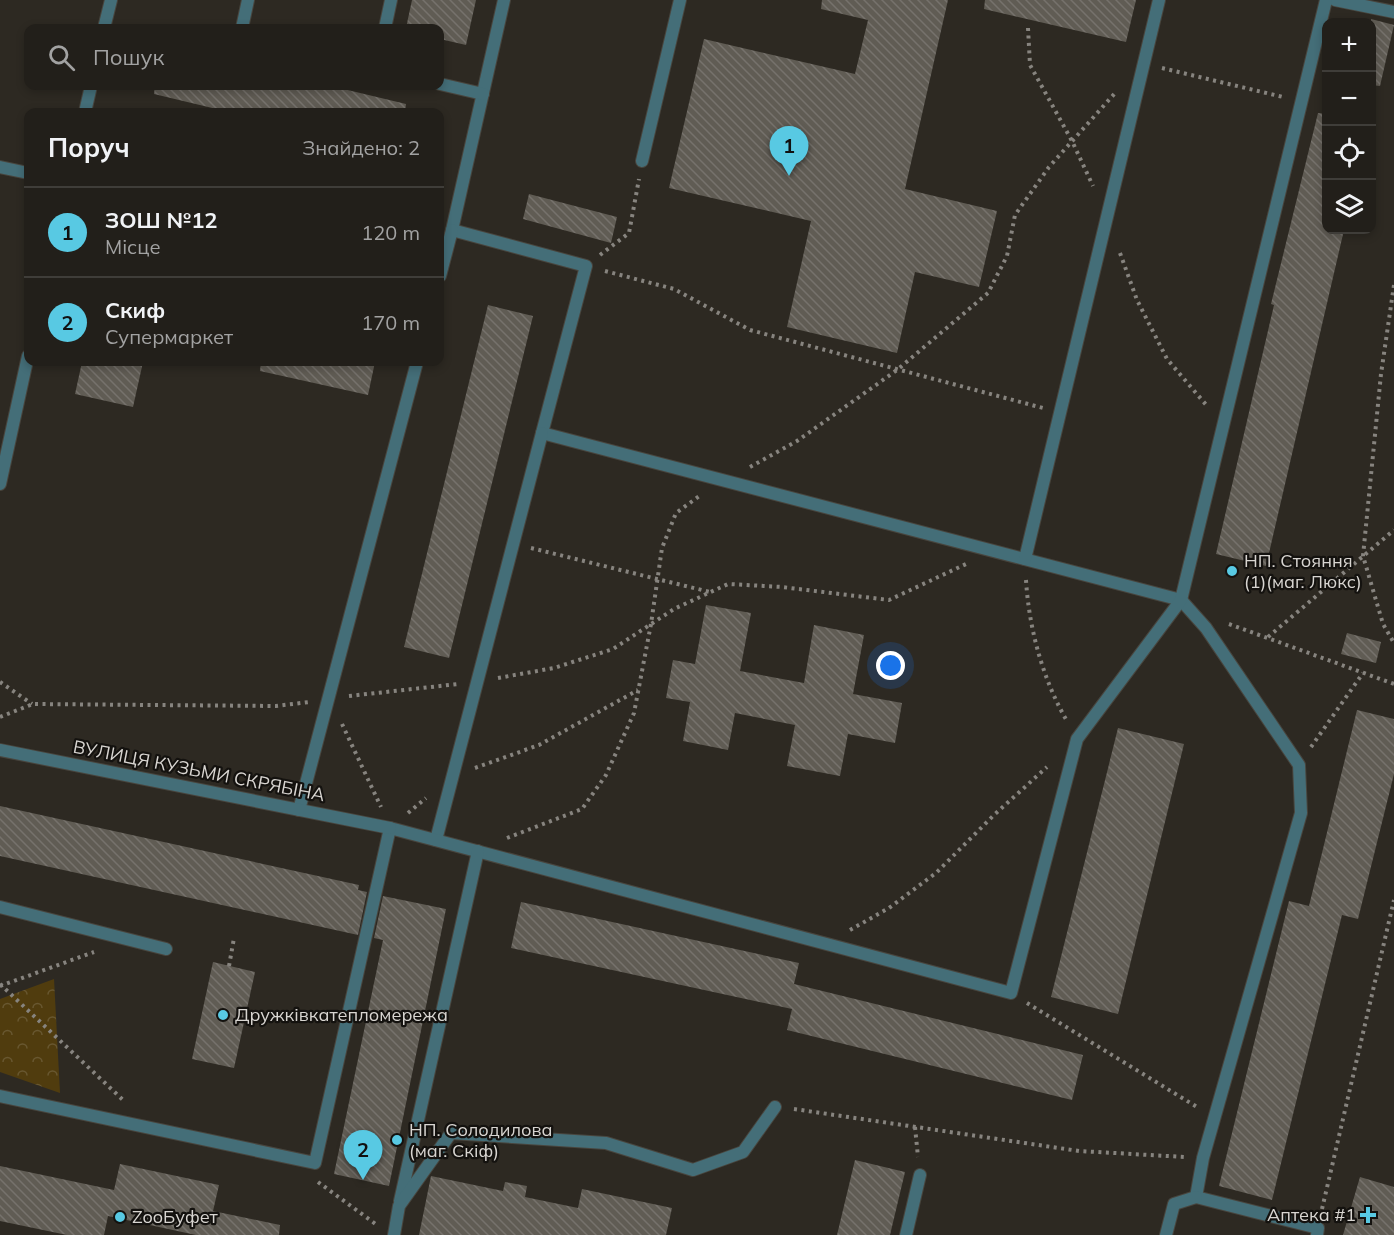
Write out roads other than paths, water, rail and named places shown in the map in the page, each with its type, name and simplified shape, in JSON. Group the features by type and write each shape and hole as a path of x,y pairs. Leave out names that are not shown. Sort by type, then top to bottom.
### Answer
{"street":[{"path":"105,24 111,0"},
{"path":"243,24 248,0"},
{"path":"386,24 391,0"},
{"path":"444,257 504,0"},
{"path":"642,161 680,0"},
{"path":"1025,559 1159,0"},
{"path":"1181,600 1326,0"},
{"path":"1335,0 1394,12"},
{"path":"444,85 483,94"},
{"path":"86,108 90,90"},
{"path":"0,167 24,172"},
{"path":"436,840 586,266 452,230"},
{"path":"0,484 4,445 25,366"},
{"path":"299,810 416,366"},
{"path":"542,434 1181,600 1206,628 1299,765 1301,813 1203,1158 1196,1197"},
{"name":"ВУЛИЦЯ КУЗЬМИ СКРЯБІНА","path":"0,750 390,828 1011,993 1077,740 1181,600"},
{"path":"0,1096 315,1163 390,828"},
{"path":"394,1235 478,851"},
{"path":"0,908 166,949"},
{"path":"399,1206 451,1133 606,1143 693,1170 743,1152 775,1107"},
{"path":"906,1235 920,1175"},
{"path":"1166,1235 1173,1204 1196,1197 1318,1231"}],"place":[{"name":"ЗОШ №12","path":"789,176"},
{"name":"НП. Стояння (1)(маг. Люкс)","path":"1232,571"},
{"name":"Дружківкатепломережа","path":"223,1015"},
{"name":"НП. Солодилова (маг. Скіф)","path":"397,1140"},
{"name":"Скиф","path":"363,1180"},
{"name":"Аптека #1","path":"1368,1215"},
{"name":"ZooБуфет","path":"120,1217"}]}
